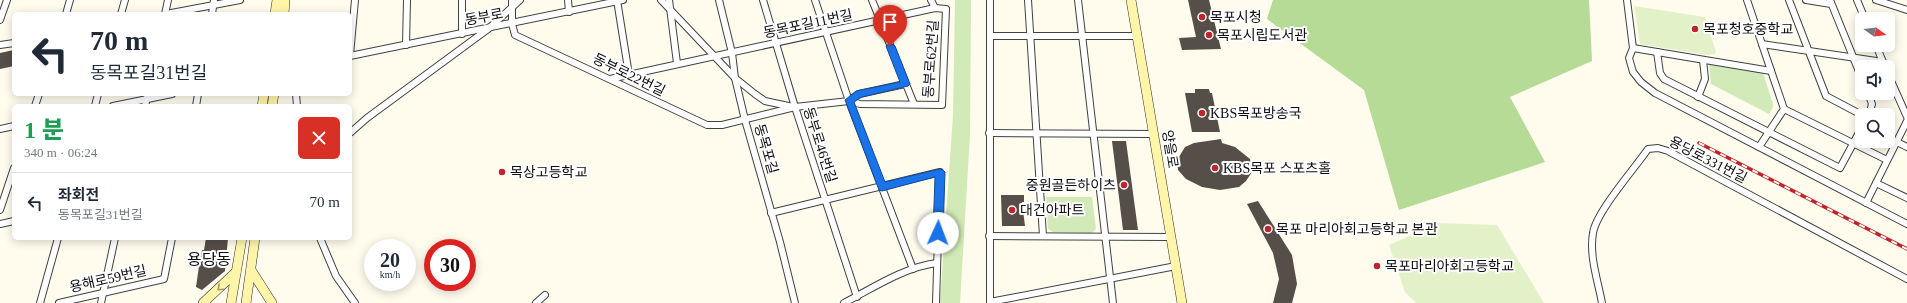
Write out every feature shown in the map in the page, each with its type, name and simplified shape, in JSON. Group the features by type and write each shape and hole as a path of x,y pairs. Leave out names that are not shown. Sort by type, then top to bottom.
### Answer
{"street":[{"path":"0,20 7,0"},
{"path":"67,12 70,0"},
{"path":"122,12 125,0"},
{"path":"166,12 168,0"},
{"path":"175,12 214,3 240,0"},
{"path":"275,12 277,0"},
{"path":"284,12 285,0"},
{"path":"352,33 355,0"},
{"path":"406,45 407,0"},
{"path":"462,0 462,34"},
{"path":"352,132 367,118 488,29 512,3 520,0"},
{"path":"568,0 569,12"},
{"path":"619,0 629,75"},
{"name":"동부로","path":"352,55 488,29 619,0"},
{"path":"661,0 735,78 765,101 795,107 849,100 859,94 905,84"},
{"path":"669,0 677,63"},
{"name":"동목포길","path":"719,0 732,53 735,78 745,120 795,303"},
{"name":"동부로46번길","path":"763,0 795,107 857,296"},
{"path":"815,0 849,100 913,269"},
{"path":"849,100 860,104 914,104 872,0"},
{"name":"동부로62번길","path":"914,104 942,105 946,9 935,8 931,0"},
{"path":"990,0 990,302 1176,266"},
{"path":"1028,0 1043,236"},
{"path":"1078,0 1113,303"},
{"name":"양을로","path":"1131,0 1182,303"},
{"path":"1627,0 1633,48 1629,58 1633,72 1641,82 1650,89 1907,224"},
{"path":"1747,0 1784,109 1887,160"},
{"path":"1789,0 1826,96 1855,111"},
{"path":"1806,0 1831,2 1855,63"},
{"path":"1857,0 1862,12"},
{"path":"1876,0 1907,10"},
{"path":"512,3 512,24"},
{"name":"동목포길11번길","path":"610,79 677,63 826,33 935,8"},
{"name":"동부로22번길","path":"512,24 515,35 701,123 717,126 795,107"},
{"path":"990,36 1137,36"},
{"path":"0,45 12,43"},
{"path":"1762,44 1862,60"},
{"path":"1633,48 1771,71"},
{"path":"1656,52 1660,73 1664,79 1840,168 1855,139"},
{"path":"1698,97 1706,84 1703,60"},
{"path":"1895,90 1907,117"},
{"path":"121,104 147,97"},
{"path":"1759,147 1784,109"},
{"path":"1866,203 1907,121"},
{"path":"0,129 12,126"},
{"path":"989,133 1153,134"},
{"path":"1897,142 1907,147"},
{"name":"용당로331번길","path":"1602,303 1593,233 1601,216 1648,149 1652,148 1668,151 1907,279"},
{"path":"771,213 940,172 936,303"},
{"path":"0,210 12,174"},
{"path":"1876,183 1907,198"},
{"path":"0,224 12,221"},
{"path":"989,236 1170,237"},
{"path":"40,303 57,240"},
{"path":"101,303 115,240"},
{"name":"용해로59번길","path":"59,303 164,279 172,240"},
{"path":"231,303 242,240"},
{"path":"246,303 255,240"},
{"path":"321,240 336,276 355,303"},
{"path":"844,303 913,269 928,263 937,263"},
{"path":"251,270 272,303"},
{"path":"203,303 236,272"},
{"path":"536,303 545,295"}],"green space":[{"path":"955,0 971,0 970,135 960,303 940,303 953,115"},
{"path":"1273,0 1589,0 1592,61 1510,97 1545,162 1399,210 1364,90 1267,19"},
{"path":"1634,6 1705,17 1716,52 1715,54 1708,55 1640,44"},
{"path":"1709,64 1763,73 1773,104 1769,114 1711,84"},
{"path":"1046,197 1092,197 1096,229 1091,233 1053,232 1048,229"},
{"path":"1439,223 1497,225 1544,303 1416,303 1405,292 1389,245"}],"building":[{"name":"목포시청","path":"1188,0 1209,0 1221,49 1182,50 1179,38 1196,37"},
{"path":"12,50 12,66 0,69 0,53"},
{"name":"KBS목포방송국","path":"1195,89 1209,89 1210,93 1212,93 1220,132 1192,132 1185,93 1195,93"},
{"name":"KBS목포 스포츠홀","path":"1221,139 1222,143 1235,147 1250,159 1252,172 1246,181 1239,187 1220,190 1202,187 1186,179 1178,170 1177,160 1185,147 1194,143"},
{"name":"중원골든하이츠","path":"1112,141 1126,141 1138,230 1123,230"},
{"name":"대건아파트","path":"1001,195 1024,195 1024,202 1022,202 1025,226 1002,226"},
{"name":"목포 마리아회고등학교 본관","path":"1258,201 1292,255 1297,284 1292,303 1273,303 1279,279 1273,253 1247,204"},
{"path":"206,240 228,240 225,271 202,290 196,287 200,259 202,250 204,250"}],"railway":[{"path":"1699,143 1907,249"}],"place":[{"name":"목포시청","path":"1202,17"},
{"name":"목포청호중학교","path":"1695,29"},
{"name":"목포시립도서관","path":"1209,35"},
{"name":"KBS목포방송국","path":"1202,113"},
{"name":"KBS목포 스포츠홀","path":"1215,168"},
{"name":"목상고등학교","path":"502,172"},
{"name":"중원골든하이츠","path":"1124,185"},
{"name":"대건아파트","path":"1012,210"},
{"name":"목포 마리아회고등학교 본관","path":"1268,229"},
{"name":"목포마리아회고등학교","path":"1377,266"}],"district":[{"name":"용당동","path":"209,259"}],"route":[{"path":"890,46 905,84 859,94 849,100 882,187 940,172 938,233"}]}
